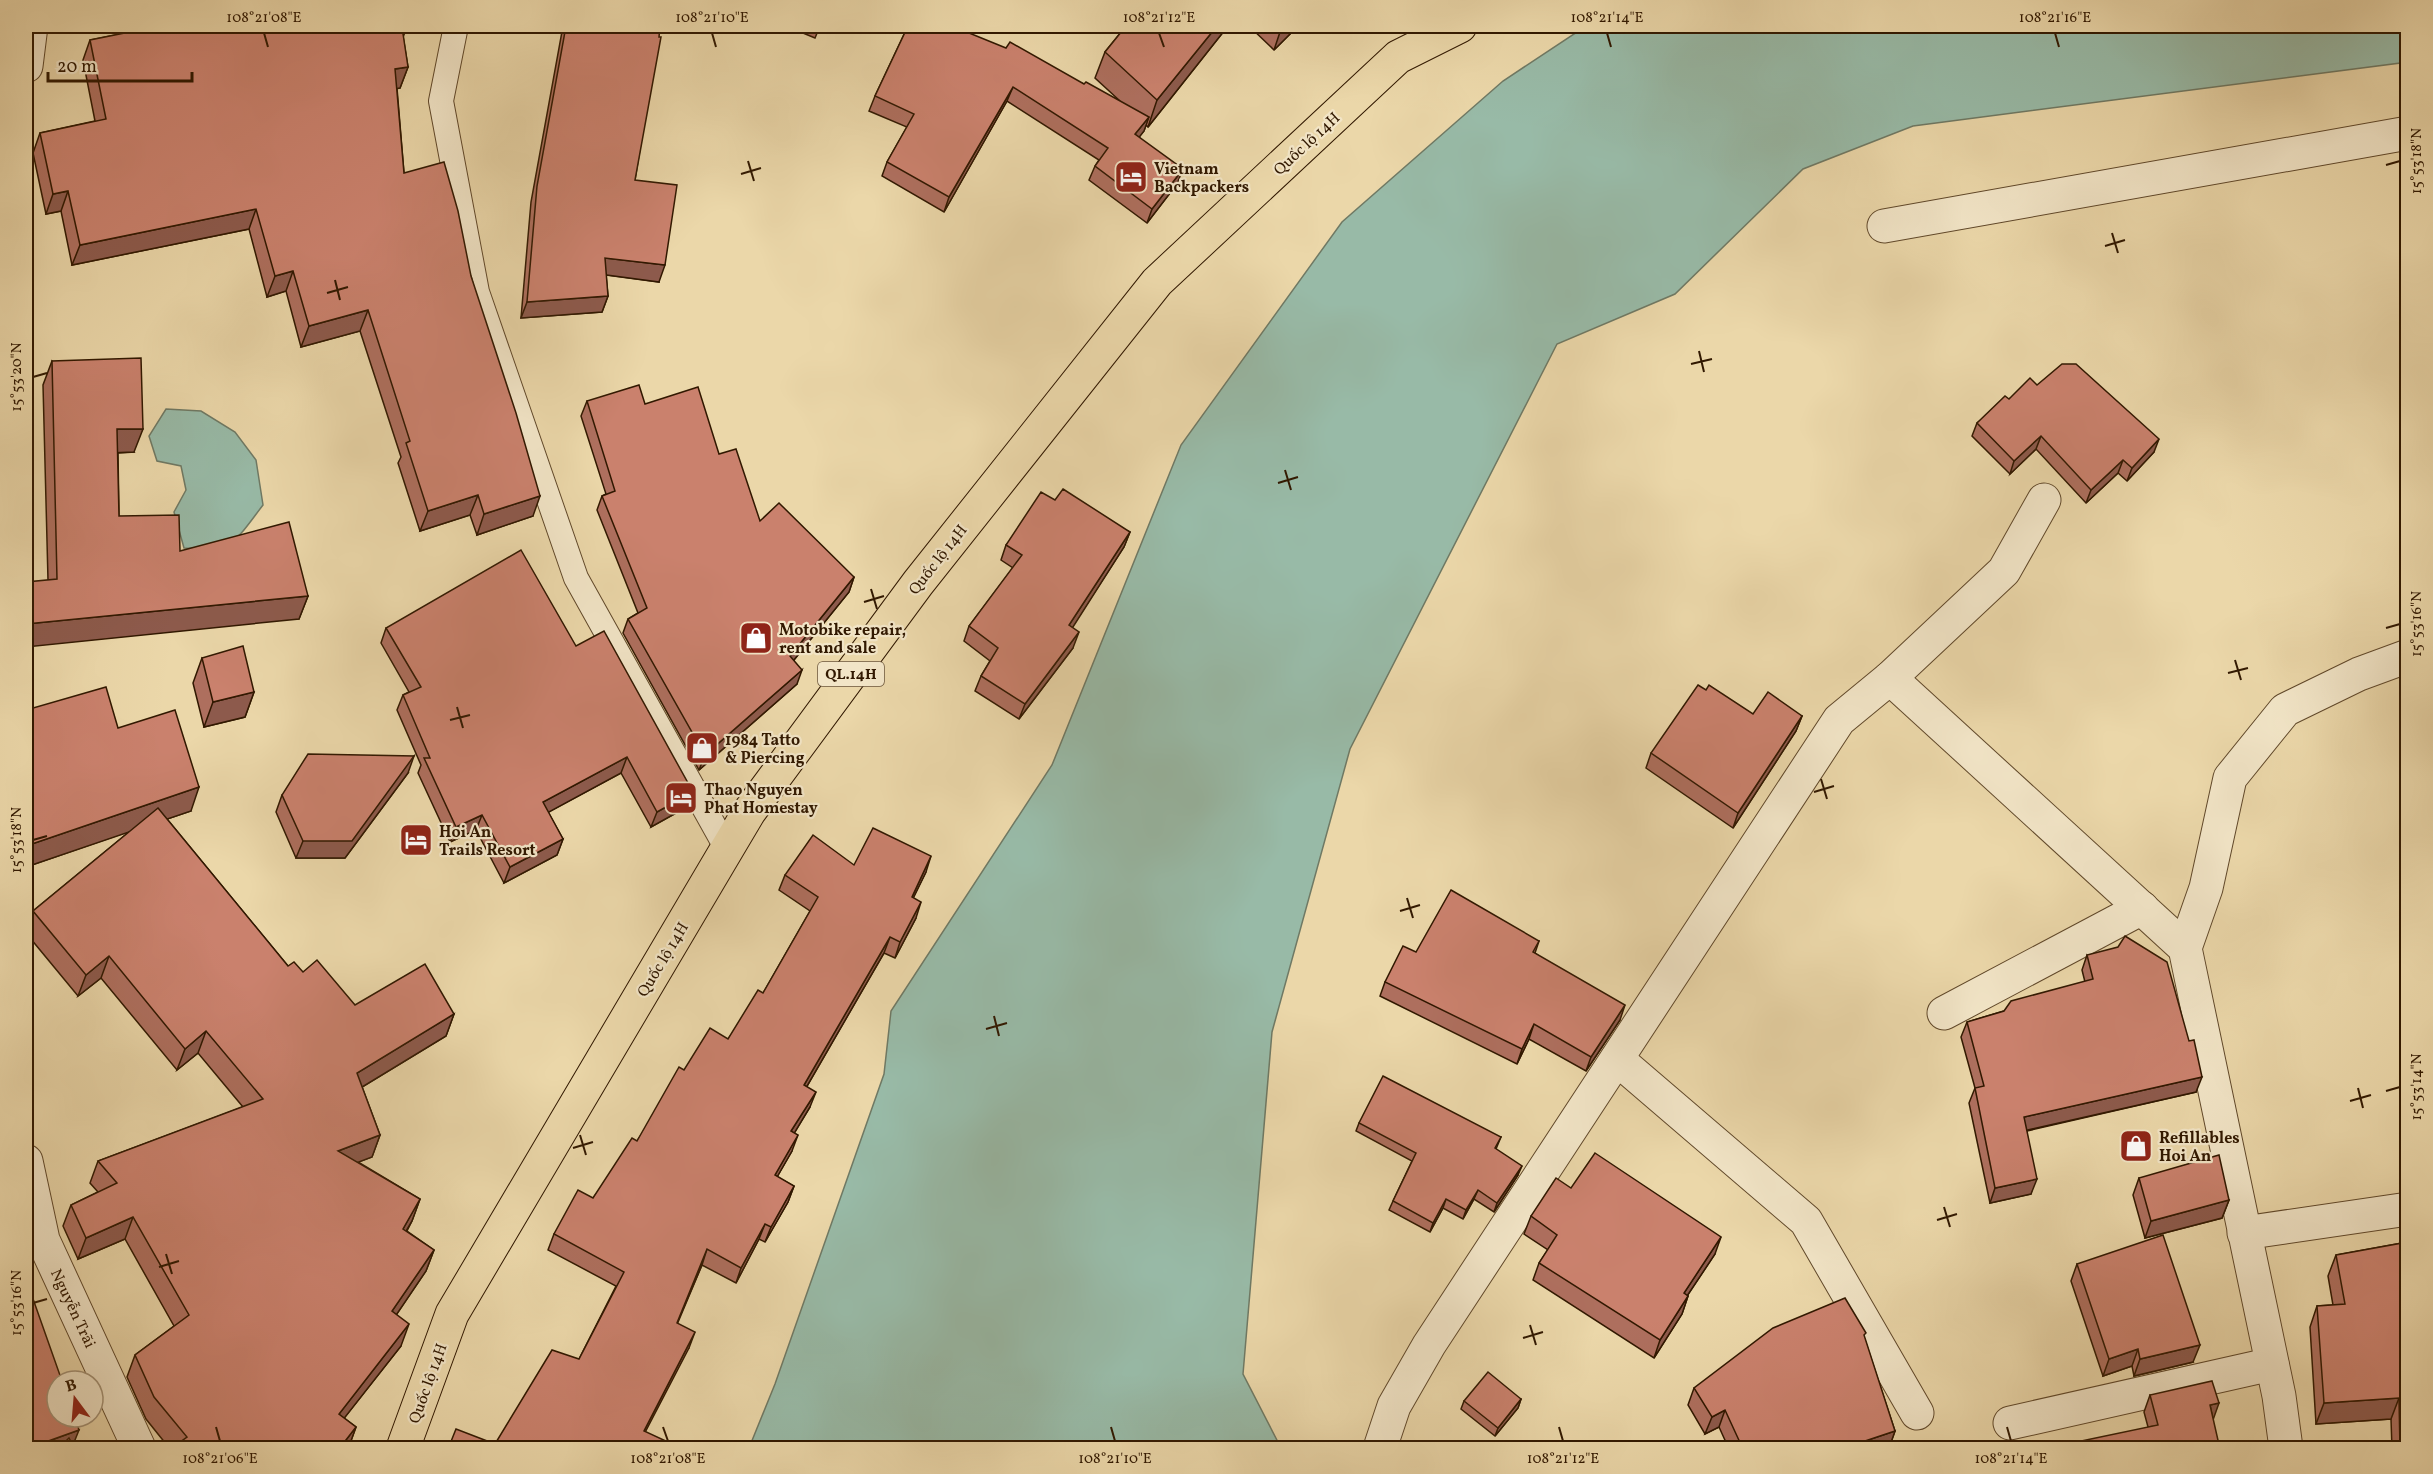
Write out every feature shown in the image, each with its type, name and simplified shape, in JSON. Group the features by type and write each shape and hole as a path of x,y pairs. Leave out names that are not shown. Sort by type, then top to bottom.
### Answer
{"main road":[{"name":"Quốc lộ 14H","path":"403,1449 452,1314 749,812 918,583 1156,282 1398,57 1460,26"}],"street":[{"path":"26,66 31,26"},
{"path":"1884,226 2408,133"},
{"path":"1380,1449 1394,1406 1429,1344 1839,720 1890,678 2004,571 2044,500"},
{"path":"2286,1449 2272,1364 2185,948 2206,888 2230,778 2285,710 2359,674 2408,656"},
{"path":"1890,678 2185,948"},
{"path":"1944,1014 2142,908"},
{"path":"1617,1059 1806,1221 1917,1413"},
{"name":"Nguyễn Trãi","path":"26,1161 34,1245 139,1449"},
{"path":"2244,1233 2408,1209"},
{"path":"2010,1423 2272,1364"}],"lane":[{"path":"456,26 441,101 477,292 576,578 727,849"}],"shaded area":[{"path":"1586,26 2407,26 2408,62 1913,126 1803,169 1675,294 1557,344 1350,749 1272,1032 1243,1374 1281,1448 749,1448 775,1384 884,1074 891,1011 1052,765 1181,445 1342,222 1503,81"},
{"path":"166,409 201,411 235,432 256,460 263,505 238,536 223,546 201,549 184,548 174,512 186,490 181,466 157,461 149,436"}],"building":[{"path":"155,26 407,26 402,27 408,67 395,69 404,173 444,162 458,211 471,276 516,413 540,496 484,514 478,495 428,511 406,443 410,441 368,310 309,326 293,271 275,276 256,209 80,245 68,191 53,194 40,133 106,119 90,40"},
{"path":"566,26 660,26 659,37 661,37 635,180 677,185 665,265 605,258 608,296 527,302 537,186"},
{"path":"908,26 952,26 1006,48 1010,42 1084,84 1086,82 1149,117 1135,134 1183,169 1152,209 1095,166 1108,148 1013,87 949,197 887,162 914,114 875,96"},
{"path":"1126,26 1217,26 1157,100 1105,52"},
{"path":"141,358 143,429 117,429 119,516 179,515 180,551 289,522 308,596 26,624 26,582 57,579 52,361"},
{"path":"2062,364 2076,364 2159,439 2132,468 2123,460 2091,490 2041,436 2014,461 1977,423 2005,396 2009,399 2030,378 2037,385"},
{"path":"639,385 645,404 698,387 719,454 736,449 760,521 779,503 854,577 790,656 802,670 705,755 628,619 647,608 602,496 615,491 587,401"},
{"path":"1063,489 1130,532 1069,625 1079,632 1025,704 981,676 998,648 969,626 1022,555 1006,545 1041,492 1055,500"},
{"path":"521,550 576,646 604,631 693,792 657,812 627,757 543,802 563,839 510,867 482,815 456,827 424,758 430,758 403,695 421,687 386,628"},
{"path":"243,646 254,692 213,702 202,658"},
{"path":"1698,685 1706,690 1709,685 1753,714 1768,692 1802,716 1738,813 1651,753"},
{"path":"106,687 118,728 175,710 199,787 26,846 26,710"},
{"path":"308,754 414,756 352,841 303,841 282,795"},
{"path":"158,808 288,966 294,962 303,972 317,960 355,1005 425,964 454,1014 357,1073 380,1135 338,1151 420,1199 403,1229 434,1250 392,1311 409,1324 339,1414 356,1427 339,1449 179,1449 176,1445 187,1437 154,1397 135,1355 189,1315 133,1217 86,1238 71,1205 117,1183 98,1161 263,1099 206,1031 185,1049 109,956 86,975 33,911"},
{"path":"873,828 931,856 912,897 921,902 900,942 890,937 804,1085 816,1092 791,1131 798,1135 775,1175 794,1186 771,1227 765,1224 741,1268 707,1249 677,1323 695,1332 644,1431 683,1449 448,1449 456,1429 495,1444 552,1350 579,1359 624,1272 554,1234 578,1190 593,1198 632,1138 637,1141 679,1067 684,1070 710,1028 728,1039 758,990 763,993 818,897 785,875 813,835 854,865"},
{"path":"1451,890 1539,941 1533,952 1625,1005 1591,1057 1534,1024 1522,1049 1385,982 1403,946 1416,952"},
{"path":"2125,936 2167,962 2189,1041 2194,1040 2202,1077 2024,1117 2037,1179 1995,1188 1975,1088 1984,1086 1967,1022 2004,1011 2011,1001 2093,979 2087,955 2118,947"},
{"path":"1383,1076 1501,1137 1495,1148 1522,1166 1497,1203 1478,1190 1466,1210 1446,1199 1433,1223 1393,1201 1416,1153 1359,1123"},
{"path":"1595,1153 1721,1237 1684,1293 1688,1296 1660,1340 1539,1263 1557,1235 1531,1216 1556,1178 1571,1188"},
{"path":"2219,1155 2229,1200 2151,1221 2139,1178"},
{"path":"2163,1235 2200,1345 2140,1359 2138,1349 2109,1359 2077,1264"},
{"path":"2408,1242 2408,1449 2400,1449 2399,1398 2324,1403 2317,1306 2345,1304 2336,1255"},
{"path":"32,1296 58,1369 45,1369 45,1429 79,1430 26,1449 26,1298"},
{"path":"1845,1298 1866,1333 1864,1335 1895,1431 1853,1445 1854,1449 1743,1449 1725,1410 1712,1417 1694,1388 1773,1328"},
{"path":"1488,1372 1521,1399 1498,1428 1464,1401"},
{"path":"2212,1381 2219,1403 2210,1405 2220,1449 2043,1449 2158,1425 2150,1395"},
{"path":"69,1438 75,1449 58,1449"}],"place":[{"name":"Vietnam Backpackers","path":"1131,177"},
{"name":"Motobike repair, rent and sale","path":"756,638"},
{"name":"1984 Tatto & Piercing","path":"702,748"},
{"name":"Thao Nguyen Phat Homestay","path":"681,798"},
{"name":"Hoi An Trails Resort","path":"416,840"},
{"name":"Refillables Hoi An","path":"2136,1146"}]}
